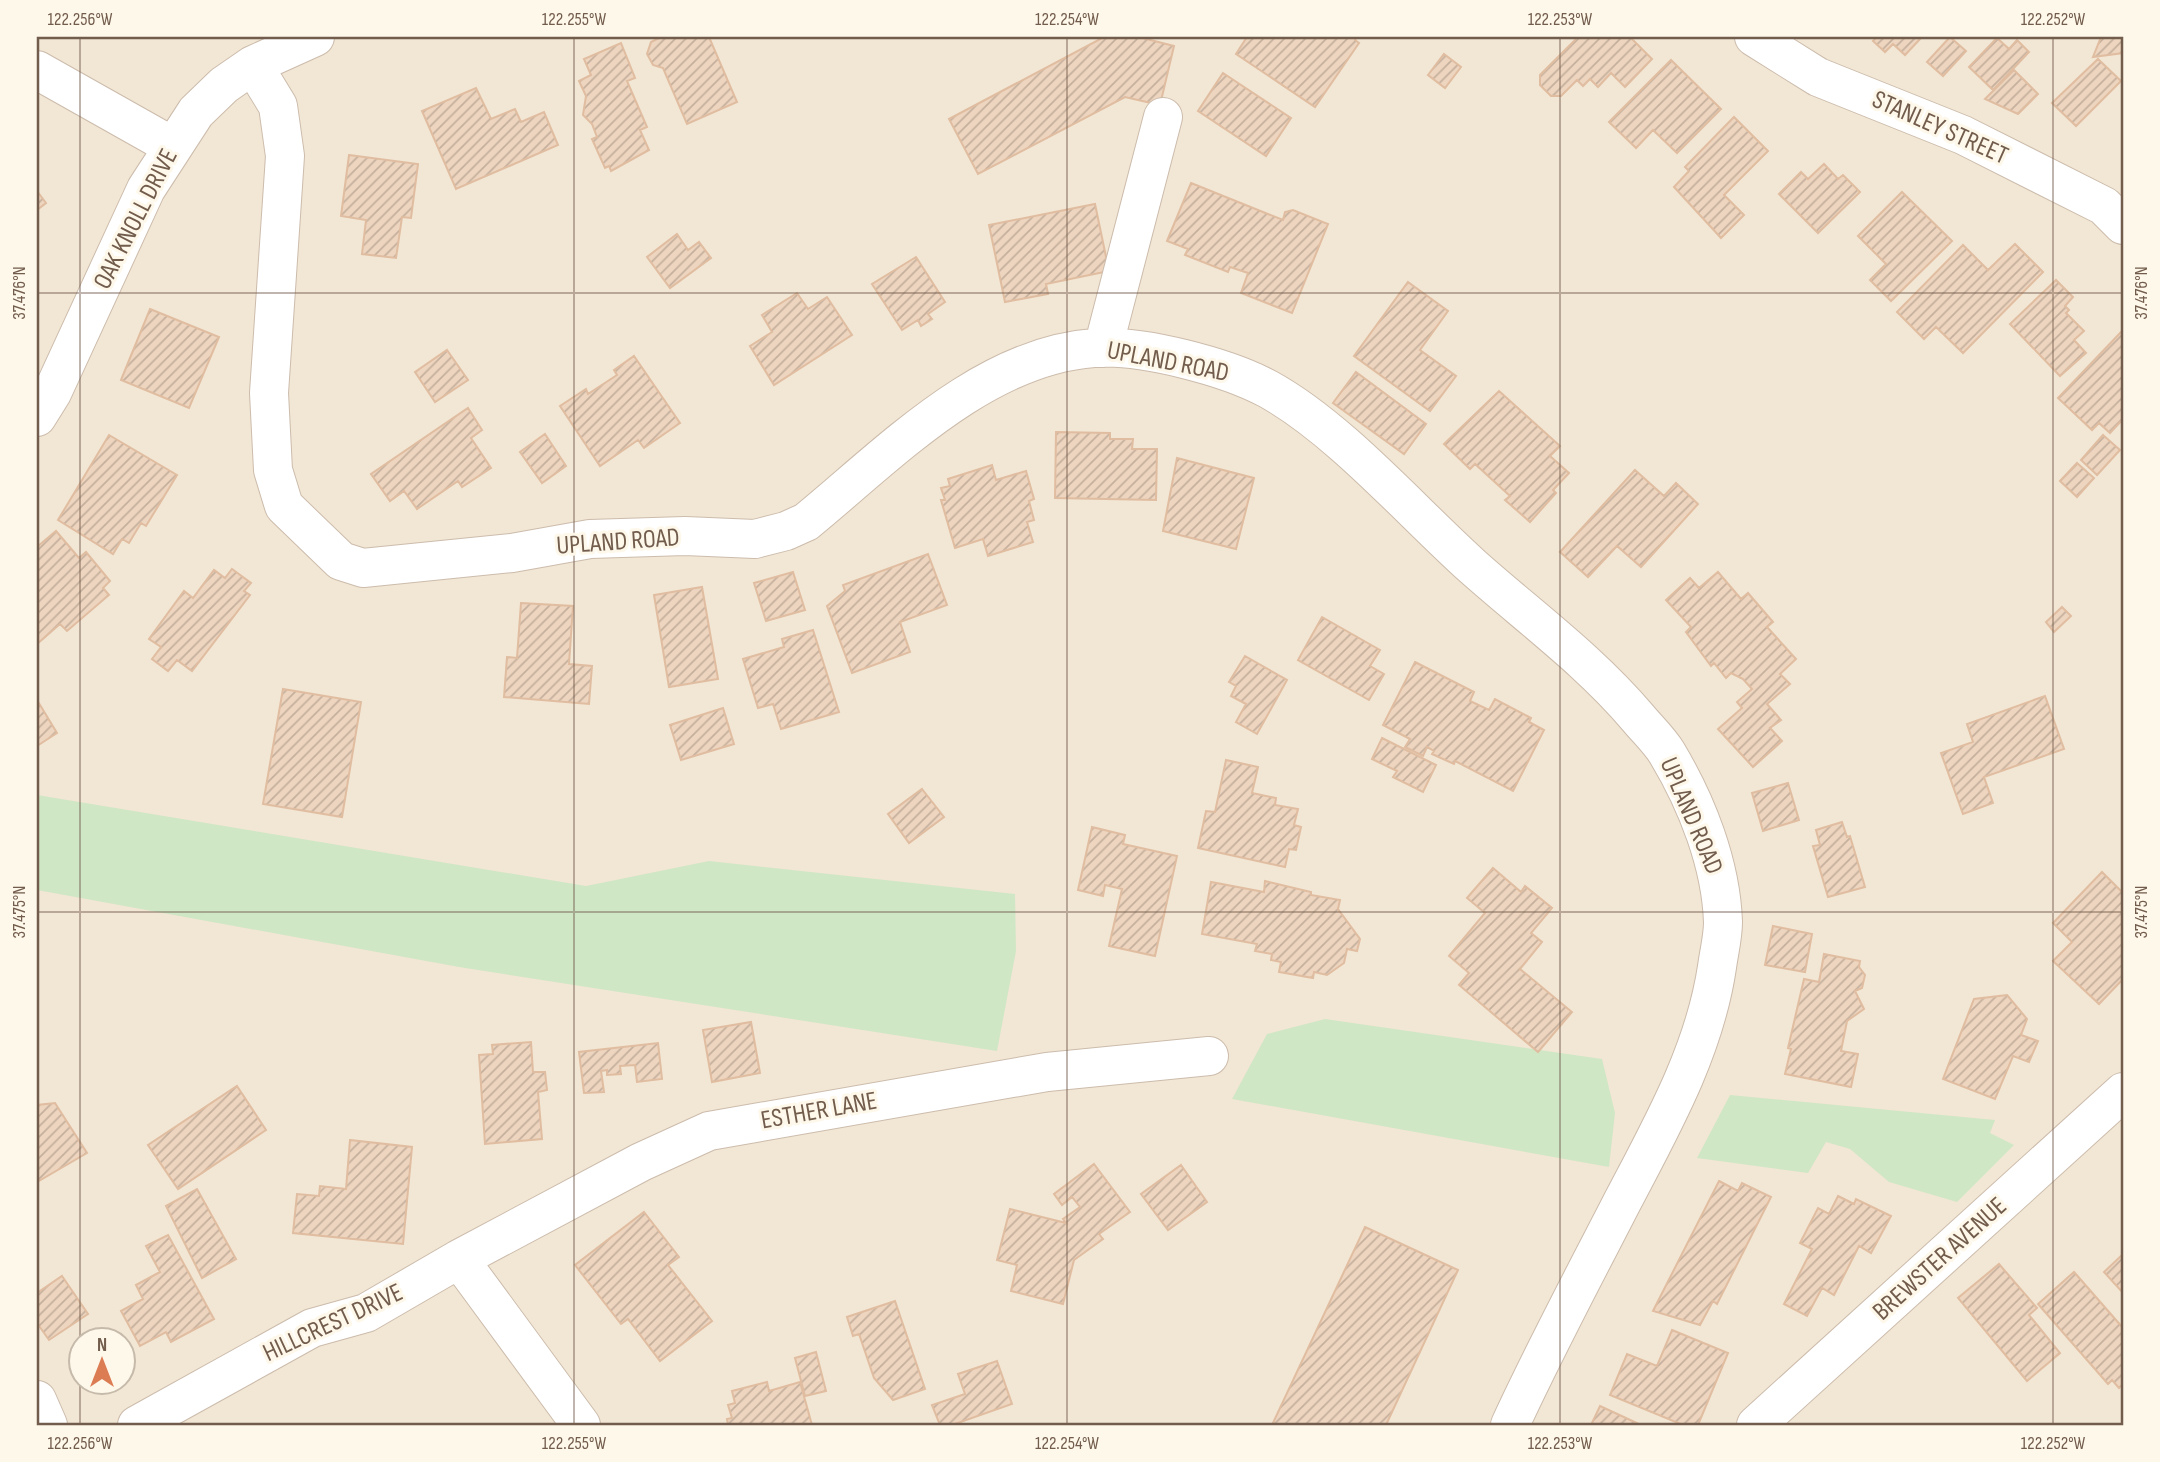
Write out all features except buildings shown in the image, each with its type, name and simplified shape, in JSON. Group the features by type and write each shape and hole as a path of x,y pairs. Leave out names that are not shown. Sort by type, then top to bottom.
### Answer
{"street":[{"name":"OAK KNOLL DRIVE","path":"37,417 52,393 146,188 196,112 224,85 253,65 315,37"},
{"name":"STANLEY STREET","path":"1754,37 1818,76 1963,135 2104,206 2123,225"},
{"name":"UPLAND ROAD","path":"253,65 278,106 285,156 269,393 273,470 284,506 341,561 363,568 513,553 590,540 685,536 755,539 786,531 806,522 937,413 957,401 1028,362 1103,348 1149,353 1226,370 1271,391 1337,440 1471,565 1609,684 1666,751 1694,810 1718,872 1723,928 1712,1002 1678,1095 1536,1367 1510,1425"},
{"path":"37,71 172,146"},
{"path":"1103,348 1163,117"},
{"name":"ESTHER LANE","path":"459,1259 641,1162 709,1131 1047,1072 1209,1056"},
{"name":"BREWSTER AVENUE","path":"1756,1425 2123,1092"},
{"path":"459,1259 581,1425"},
{"name":"HILLCREST DRIVE","path":"137,1425 312,1328 366,1312 459,1259"},
{"path":"37,1400 48,1425"}],"shaded area":[{"path":"37,37 2123,37 2123,1425 37,1425"}],"green space":[{"path":"37,795 586,886 709,861 1015,894 1016,951 997,1051 459,967 37,890"},
{"path":"1325,1019 1602,1059 1615,1113 1609,1167 1232,1099 1267,1034"},
{"path":"1730,1095 1995,1120 1990,1133 2014,1145 1957,1202 1889,1182 1850,1149 1826,1142 1808,1173 1697,1158"}]}
